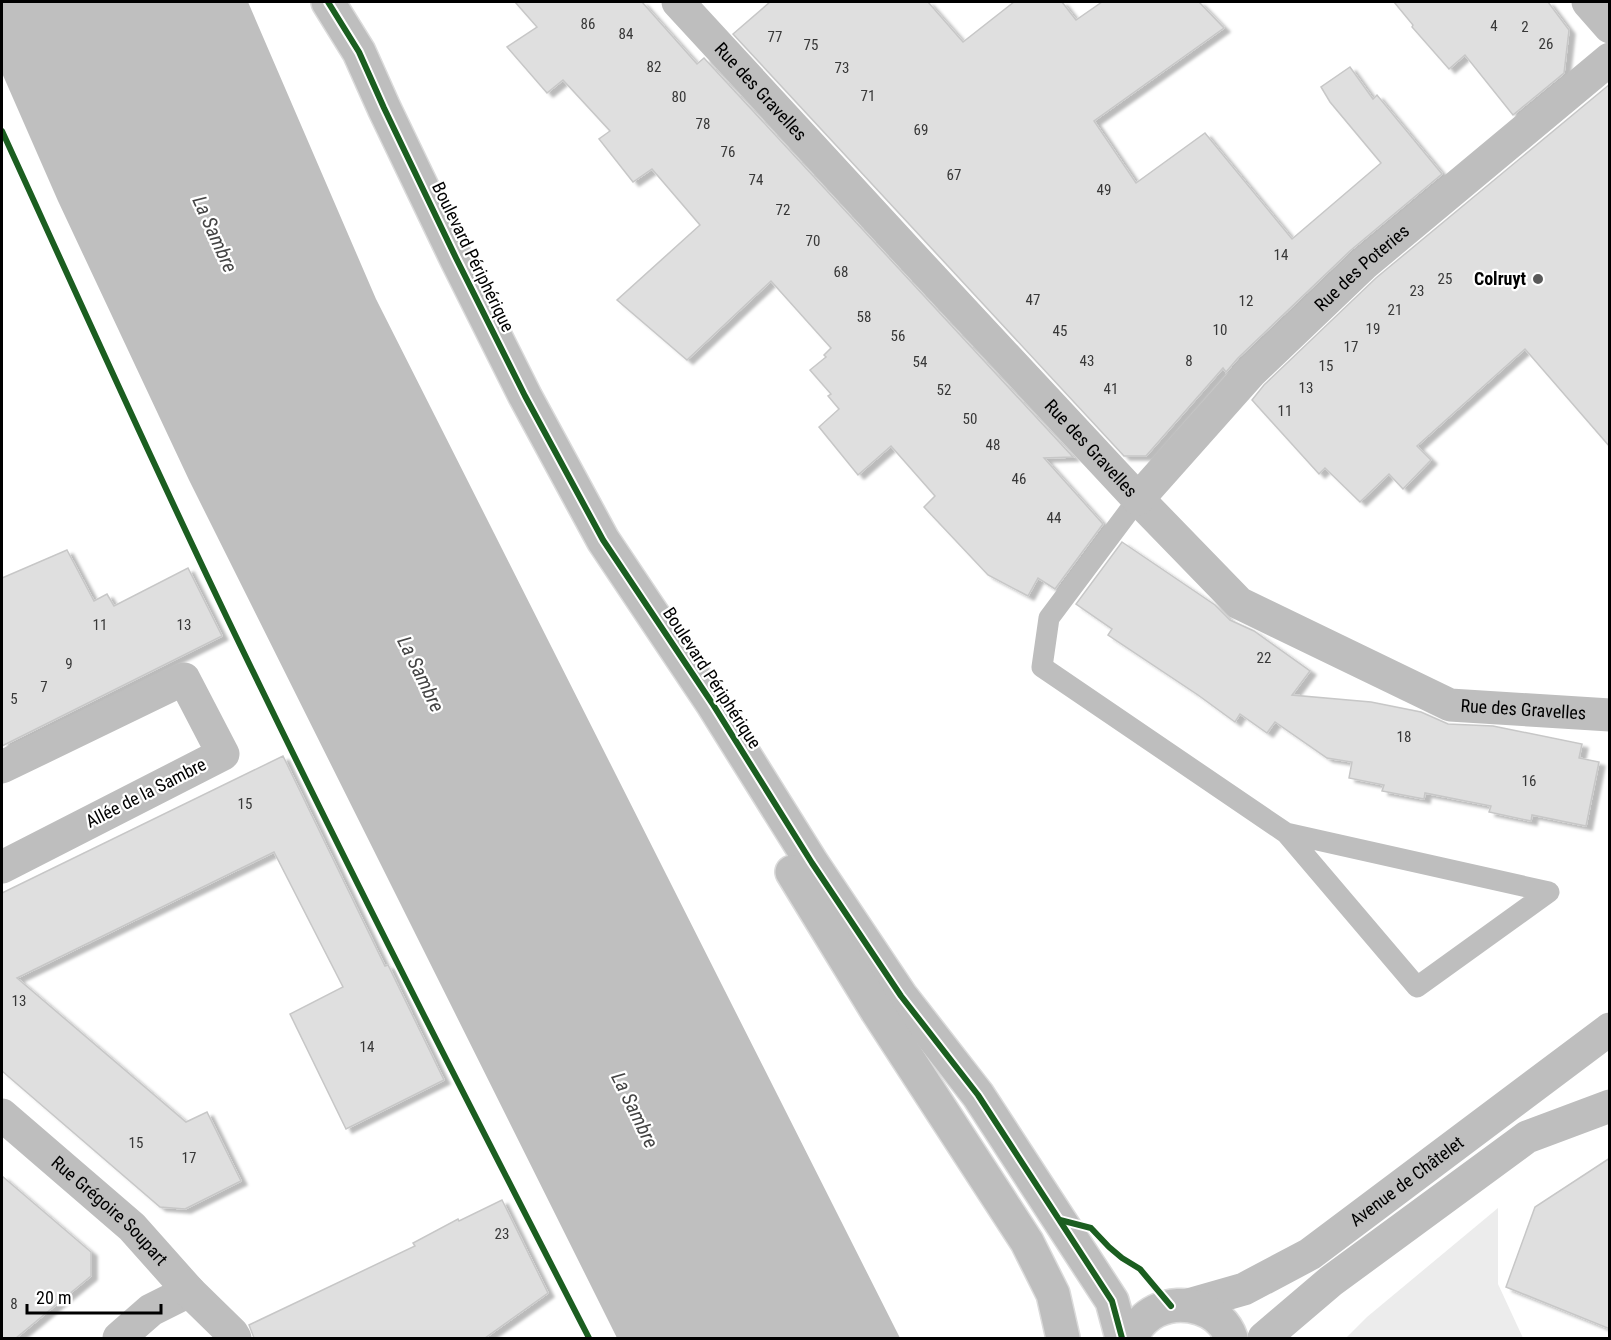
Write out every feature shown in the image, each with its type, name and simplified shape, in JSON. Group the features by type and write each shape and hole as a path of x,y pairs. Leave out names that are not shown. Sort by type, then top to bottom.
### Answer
{"street":[{"name":"Boulevard Périphérique","path":"328,2 359,52 456,258 525,396 603,540 712,703 812,864 901,996 991,1114 1112,1301 1122,1338"},
{"path":"345,2 359,52"},
{"name":"Rue des Gravelles","path":"678,2 1138,499 1239,603 1450,705 1610,715"},
{"path":"1588,2 1610,27"},
{"name":"Rue des Poteries","path":"1138,499 1251,372 1364,264 1610,59"},
{"path":"603,540 700,724 877,1011 1027,1242 1053,1294 1063,1338"},
{"name":"Allée de la Sambre","path":"2,767 184,679 223,754 3,862"},
{"name":"Avenue de Châtelet","path":"1131,1338 1141,1322 1154,1311 1171,1306 1188,1305 1244,1289 1310,1254 1610,1029"},
{"name":"Avenue de Châtelet","path":"1264,1338 1331,1281 1527,1137 1610,1106"},
{"name":"Rue Grégoire Soupart","path":"2,1115 132,1227 235,1338"},
{"path":"119,1338 152,1310 189,1291"},
{"path":"1188,1305 1205,1310 1219,1320 1231,1338"}],"lane":[{"path":"1138,499 1049,618 1042,667 1286,833 1417,987 1549,892 1286,833"}],"shaded area":[{"path":"1498,1208 1498,1284 1523,1338 1346,1338 1367,1317"}],"water":[{"name":"La Sambre","path":"2,2 248,2 376,299 900,1338 617,1338 189,480 58,201 2,73"}],"building":[{"path":"515,2 642,2 697,64 704,58 1073,457 1044,458 1103,524 1055,589 1038,578 1028,596 988,575 924,507 935,496 891,446 858,475 819,427 839,409 828,396 831,394 810,370 826,357 824,355 831,348 771,281 687,360 617,300 700,225 652,169 633,182 599,139 610,131 563,80 547,93 507,47 537,27"},
{"path":"770,2 928,2 963,42 1014,2 1062,2 1076,20 1102,2 1199,2 1224,28 1094,121 1136,183 1205,133 1292,239 1381,163 1330,102 1321,87 1350,67 1373,99 1377,95 1442,174 1351,250 1226,372 1223,368 1146,456 1124,456 733,34"},
{"path":"1394,2 1548,2 1569,30 1564,73 1513,115 1465,55 1449,69 1412,27 1413,25"},
{"path":"1610,84 1610,447 1525,349 1417,446 1431,460 1403,489 1389,474 1360,502 1325,468 1319,474 1252,400 1264,385 1376,278"},
{"path":"1122,542 1215,605 1230,620 1254,631 1310,671 1292,695 1371,702 1421,712 1448,724 1493,726 1582,744 1579,758 1599,762 1586,826 1532,815 1531,821 1489,812 1491,806 1425,793 1424,799 1382,791 1384,785 1349,778 1352,762 1327,758 1275,722 1267,733 1240,714 1235,722 1108,635 1112,629 1076,604"},
{"path":"67,550 94,601 107,594 114,606 188,568 222,636 2,746 2,578"},
{"path":"283,756 385,966 388,965 444,1080 346,1129 290,1014 343,987 274,852 17,978 186,1122 207,1112 241,1181 185,1209 160,1207 2,1071 2,893"},
{"path":"1610,1158 1610,1329 1506,1287 1535,1207"},
{"path":"2,1176 91,1252 91,1276 16,1338 2,1338"},
{"path":"502,1200 548,1293 485,1338 254,1338 249,1325 415,1246 413,1243 458,1219 459,1221"}],"cycle path":[{"path":"328,2 359,52 456,258 525,396 603,540 712,703 812,863 901,996 978,1095 1112,1301 1122,1338"},
{"path":"2,131 162,480 261,688 382,933 589,1338"},
{"path":"1060,1220 1091,1228 1122,1258 1140,1269 1171,1306"}],"place":[{"name":"Colruyt","path":"1538,279"}]}
